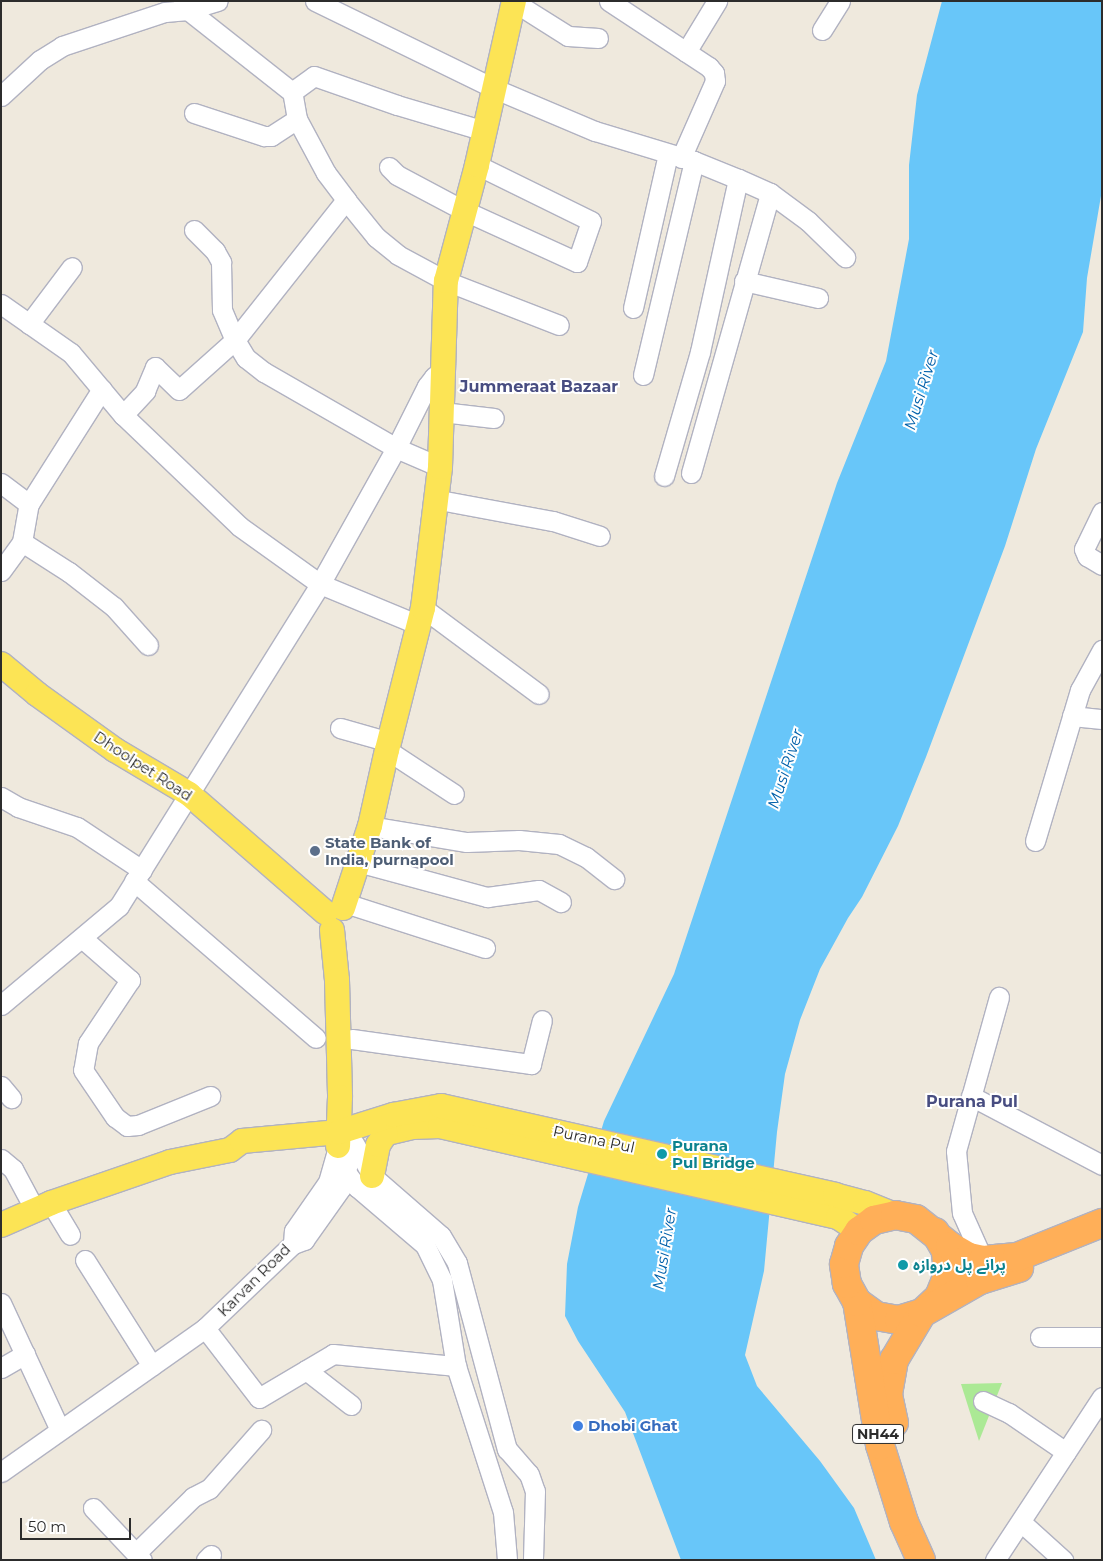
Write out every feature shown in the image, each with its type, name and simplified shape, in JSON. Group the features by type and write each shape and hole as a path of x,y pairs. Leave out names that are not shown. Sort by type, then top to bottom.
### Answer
{"highway":[{"path":"859,1231 874,1220 894,1215 916,1219 934,1231 950,1246 968,1257 982,1260 1017,1257 1102,1222"},
{"name":"NH44","path":"859,1231 849,1246 844,1264 847,1284 857,1302 880,1445 904,1522 921,1560"},
{"name":"NH44","path":"934,1231 946,1251 948,1274 939,1297 922,1313 894,1360 888,1394 902,1464 920,1522 938,1560"},
{"name":"NH44","path":"857,1302 876,1316 899,1320 922,1313 980,1280 1048,1259 1102,1236"}],"main road":[{"path":"346,1137 352,1039 339,916 370,826 421,617 434,499 440,467 446,281 477,166 493,88 514,2"},
{"name":"Dhoolpet Road","path":"1,664 37,694 115,750 190,794 339,916"},
{"name":"Karvan Road","path":"339,916 337,980 346,1137"},
{"path":"346,1137 393,1115 440,1116"},
{"path":"1,1225 43,1206 170,1162 230,1150 242,1158 346,1137 386,1133 412,1127 440,1116"},
{"name":"Purana Pul","path":"440,1116 830,1205"},
{"path":"372,1176 378,1145 386,1133"},
{"path":"830,1205 865,1203 894,1215"},
{"path":"830,1205 838,1217 859,1231"}],"street":[{"path":"1,96 40,60 62,46 185,6 218,1"},
{"path":"314,1 493,88 595,131 681,157 738,179 770,194 808,220 845,257"},
{"path":"609,1 709,67 714,73 715,81 681,157 633,308"},
{"path":"686,52 716,1"},
{"path":"514,2 568,36 598,38"},
{"path":"822,30 831,4"},
{"path":"185,6 292,92 297,119 326,173 376,238 398,255 446,281 559,326"},
{"path":"292,92 306,80 314,76 322,77 397,105 485,131"},
{"path":"194,113 264,136 271,136 297,119"},
{"path":"644,375 681,157"},
{"path":"389,167 398,175 465,211 577,262 591,221 477,166"},
{"path":"664,476 700,352 738,179"},
{"path":"691,473 770,194"},
{"path":"123,415 145,391 155,367 178,390 235,340 346,200"},
{"path":"194,230 215,251 221,262 222,310 235,340 246,358 264,372 396,448 440,467"},
{"path":"29,324 72,267"},
{"path":"744,281 818,298"},
{"path":"1,304 71,353 123,415 239,526 320,584 421,617 539,694"},
{"path":"1,1005 119,906 320,584 396,448 427,386 444,369"},
{"path":"1,572 22,542 29,504 102,389"},
{"path":"442,412 494,418"},
{"path":"1,483 29,504"},
{"path":"434,499 552,522 600,536"},
{"path":"1102,512 1084,549 1087,556 1102,565"},
{"path":"22,542 69,572 114,607 148,645"},
{"path":"1035,840 1080,690 1102,650"},
{"path":"1072,716 1102,719"},
{"path":"340,728 388,746 454,794"},
{"path":"1,797 18,807 78,827 138,876 316,1038"},
{"path":"370,826 467,842 519,840 559,844 586,857 614,880"},
{"path":"358,862 487,897 539,890 561,902"},
{"path":"339,916 485,948"},
{"path":"82,938 130,980 88,1044 83,1070 115,1117 127,1126 138,1125 210,1096"},
{"path":"982,1260 962,1213 956,1151 999,997"},
{"path":"352,1039 531,1064 542,1020"},
{"path":"971,1096 1102,1165"},
{"path":"293,1244 304,1240 342,1188 346,1172 346,1137"},
{"path":"346,1137 372,1176 441,1236 457,1263 497,1417 507,1448 529,1474 535,1491 534,1560"},
{"name":"Karvan Road","path":"1,1472 205,1328 293,1244 294,1231 328,1182 346,1137"},
{"path":"1,1159 13,1169 70,1235"},
{"path":"346,1172 357,1186 425,1245 442,1280 456,1366 503,1512 507,1560"},
{"path":"85,1260 152,1366"},
{"path":"1,1303 60,1430"},
{"path":"205,1328 258,1398 333,1354 456,1366"},
{"path":"1040,1337 1102,1337"},
{"path":"1,1368 25,1354"},
{"path":"306,1370 351,1405"},
{"path":"995,1560 1102,1397"},
{"path":"983,1401 1009,1413 1066,1452"},
{"path":"476,1427 497,1417"},
{"path":"93,1508 139,1557 194,1497 209,1489 261,1430"},
{"path":"1021,1522 1063,1560"}],"green space":[{"path":"1002,1383 979,1441 961,1384"}],"water":[{"name":"Musi River","path":"942,1 1102,1 1102,190 1087,278 1083,332 1036,449 1005,546 926,757 898,826 862,897 848,918 820,969 800,1020 785,1074 777,1132 764,1271 745,1355 757,1386 820,1461 854,1508 876,1560 681,1560 625,1412 578,1341 565,1316 567,1264 578,1207 604,1121 674,974 837,483 886,361 909,239 909,165 917,95"}],"place":[{"name":"State Bank of India, purnapool","path":"315,851"},
{"name":"Purana Pul Bridge","path":"662,1154"},
{"name":"پرانے پل دروازہ","path":"903,1265"},
{"name":"Dhobi Ghat","path":"578,1426"}],"district":[{"name":"Jummeraat Bazaar","path":"539,387"},
{"name":"Purana Pul","path":"972,1102"}]}
